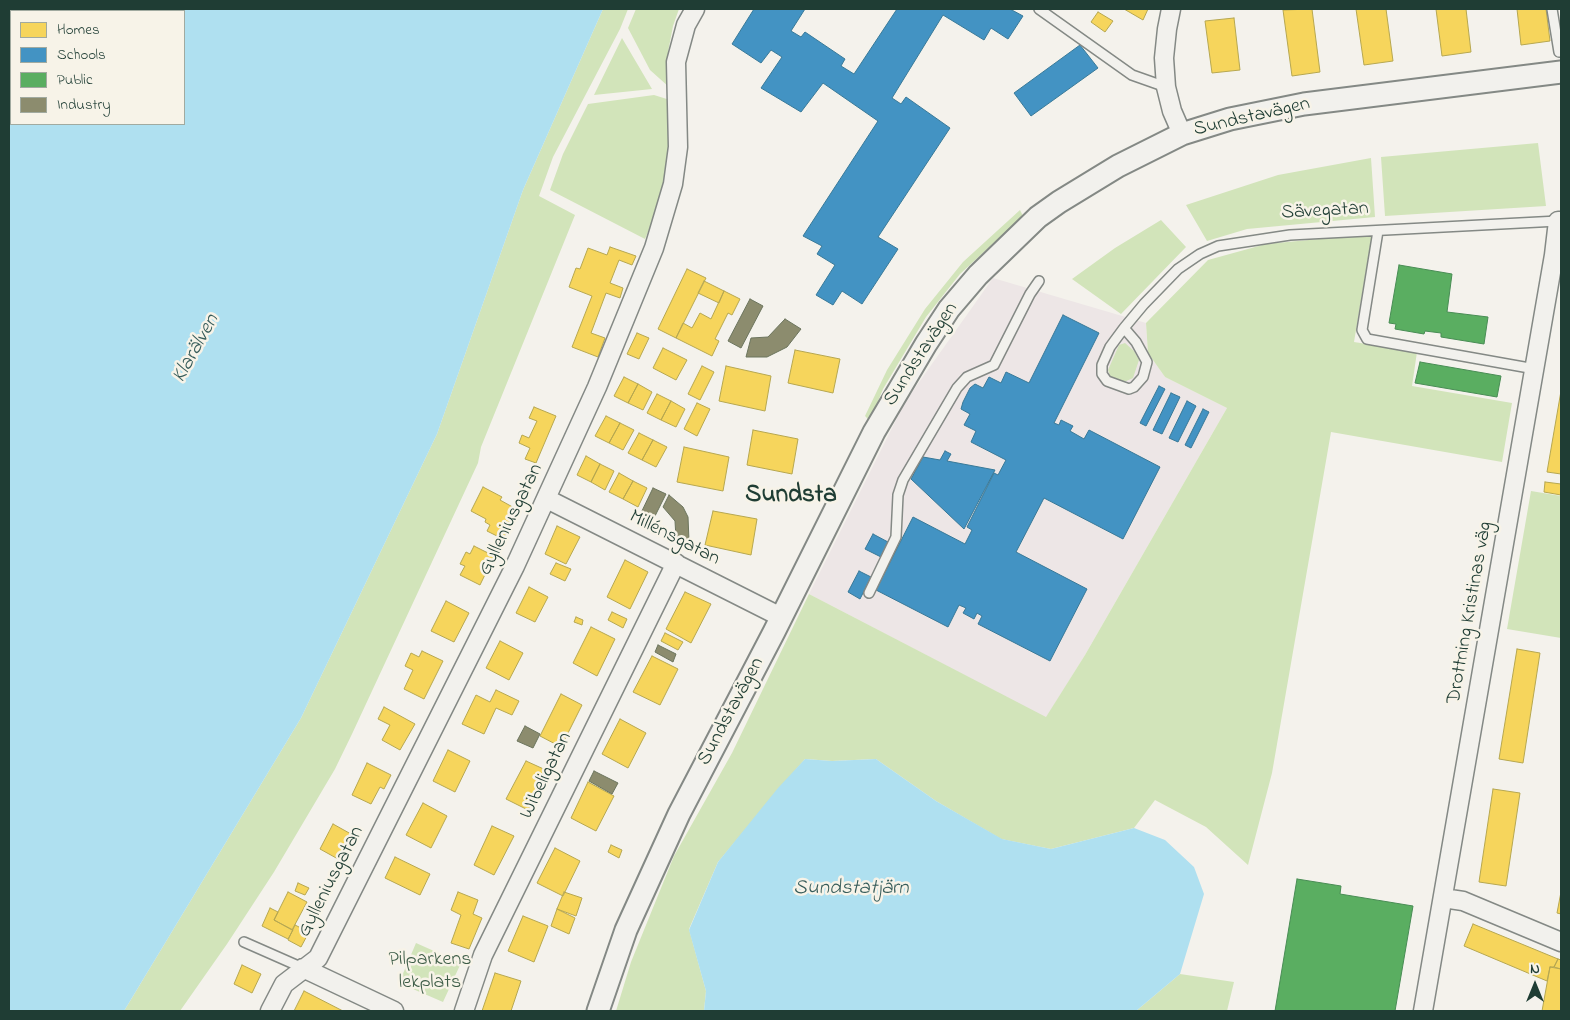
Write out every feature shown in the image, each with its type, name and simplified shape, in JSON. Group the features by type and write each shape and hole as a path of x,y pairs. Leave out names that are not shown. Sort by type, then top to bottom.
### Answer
{"street":[{"name":"Gylleniusgatan","path":"270,1011 284,984 318,958 547,499 597,387 661,226 673,184 678,147 676,62 686,24 695,9"},
{"path":"1171,9 1164,58 1166,87 1172,111 1182,134"},
{"name":"Sundstavägen","path":"598,1011 626,930 662,848 874,432 903,380 949,309 978,275 1038,218 1072,193 1118,166 1182,134 1230,119 1304,104 1560,62"},
{"name":"Drottning Kristinas väg","path":"1423,1011 1560,221"},
{"name":"Millénsgatan","path":"547,499 781,617"},
{"name":"Wibeligatan","path":"464,1011 483,955 676,563"},
{"path":"1443,898 1463,901 1561,942"},
{"path":"303,968 394,1011"}],"lane":[{"path":"1039,9 1132,75 1166,87"},
{"path":"1552,9 1560,62"},
{"name":"Sävegatan","path":"1124,328 1136,342 1147,362 1143,377 1129,390 1107,381 1102,374 1102,365 1110,347 1124,328 1178,270 1200,254 1218,246 1290,235 1560,221"},
{"path":"1378,231 1362,330 1367,340 1535,369"},
{"path":"869,593 896,538 898,495 903,480 956,388 968,378 994,365 1030,294 1039,282"},
{"path":"244,942 303,968"}],"shaded area":[{"path":"993,278 1146,323 1148,353 1165,377 1227,408 1085,655 1046,718 809,594 905,402"}],"green space":[{"path":"9,9 24,9 10,10 9,38"},
{"path":"603,9 628,9 620,29 553,157 539,196 575,215 481,447 478,463 352,734 335,769 274,872 180,1011 124,1011 301,718 437,434 523,190"},
{"path":"636,9 679,9 673,26 668,52 669,87 650,70 628,28"},
{"path":"622,38 652,89 594,95"},
{"path":"654,95 670,100 670,160 660,203 645,239 550,190 563,154 588,104"},
{"path":"1538,143 1546,206 1385,216 1381,157"},
{"path":"1371,158 1375,217 1247,229 1207,241 1186,205 1278,175"},
{"path":"1020,210 1023,216 960,274 926,317 883,389 870,421 865,416 887,370 925,309 963,262"},
{"path":"1161,220 1186,247 1121,314 1072,279 1115,248"},
{"path":"1372,234 1354,342 1417,352 1412,386 1512,403 1502,462 1331,432 1272,773 1248,865 1206,827 1155,800 1134,828 1051,849 1001,839 936,801 876,759 832,761 805,759 718,862 689,929 706,991 704,1011 616,1011 631,962 674,856 732,753 809,594 1046,717 1085,655 1227,408 1165,377 1148,353 1146,323 1208,260 1266,244"},
{"path":"1125,343 1134,351 1139,360 1133,378 1122,383 1115,381 1110,376 1108,370 1119,345"},
{"path":"1531,491 1561,496 1561,638 1507,629"},
{"name":"Pilparkens lekplats","path":"416,943 461,963 443,1002 399,983"},
{"path":"1180,974 1234,982 1227,1011 1136,1011"}],"water":[{"name":"Klarälven","path":"603,9 523,190 437,434 301,718 124,1011 9,1011 9,82 10,80 10,125 185,125 185,10 44,10"},
{"name":"Sundstatjärn","path":"805,759 832,761 876,759 936,801 1002,839 1051,849 1134,828 1165,840 1194,867 1204,894 1180,974 1136,1011 704,1011 706,991 689,930 718,862 778,788"}],"building: Homes":[{"path":"1124,9 1148,9 1143,20"},
{"path":"1312,9 1320,72 1292,76 1283,10"},
{"path":"1356,9 1386,9 1393,61 1364,65"},
{"path":"1436,9 1466,9 1471,52 1442,56"},
{"path":"1517,9 1546,9 1550,41 1521,45"},
{"path":"1098,12 1113,21 1105,32 1091,22"},
{"path":"1234,18 1240,70 1212,73 1205,21"},
{"path":"610,247 636,256 632,265 619,260 610,283 623,288 620,298 606,293 591,333 605,338 598,357 572,347 592,296 569,287 576,268 580,269 588,248 607,255"},
{"path":"687,269 706,278 676,338 658,329"},
{"path":"704,281 724,291 719,303 698,293"},
{"path":"724,291 740,299 732,315 728,313 715,339 719,341 712,356 676,338 683,323 692,328 700,313 711,319"},
{"path":"637,333 649,338 639,359 627,354"},
{"path":"663,348 687,360 676,380 653,368"},
{"path":"795,350 840,359 833,393 788,383"},
{"path":"702,366 714,372 700,400 688,394"},
{"path":"726,366 771,376 765,411 719,401"},
{"path":"624,377 638,384 628,403 614,396"},
{"path":"638,384 652,392 643,410 628,403"},
{"path":"1561,391 1561,474 1547,472"},
{"path":"657,394 671,401 661,420 647,413"},
{"path":"671,401 685,409 676,427 661,420"},
{"path":"697,403 710,409 697,436 684,429"},
{"path":"534,407 556,416 536,463 525,459 530,448 519,443 522,435 529,438 537,421 529,418"},
{"path":"606,416 620,423 609,443 595,436"},
{"path":"620,423 634,430 623,450 609,443"},
{"path":"753,430 798,439 792,474 747,465"},
{"path":"639,433 653,440 642,460 628,453"},
{"path":"653,440 667,447 656,467 642,460"},
{"path":"684,447 729,457 723,491 677,482"},
{"path":"586,456 600,464 591,482 577,475"},
{"path":"600,464 614,471 605,490 591,482"},
{"path":"619,473 633,481 623,499 609,492"},
{"path":"633,481 647,488 638,507 623,499"},
{"path":"1545,482 1561,484 1561,495 1544,492"},
{"path":"483,487 502,497 500,500 518,510 503,539 487,531 490,525 485,522 486,519 471,511"},
{"path":"713,511 757,519 751,555 705,545"},
{"path":"557,526 580,537 566,564 545,554"},
{"path":"474,546 494,556 480,585 460,575 465,566 460,564 466,552 470,554"},
{"path":"625,560 648,572 630,609 607,597"},
{"path":"556,563 571,569 565,581 550,574"},
{"path":"529,587 548,597 535,622 516,613"},
{"path":"685,592 711,604 691,643 666,629"},
{"path":"446,601 469,613 454,642 431,631"},
{"path":"612,612 627,619 623,628 608,620"},
{"path":"576,617 583,620 582,625 574,622"},
{"path":"591,627 615,639 597,676 573,663"},
{"path":"665,633 683,642 678,650 661,641"},
{"path":"500,641 523,653 509,680 486,668"},
{"path":"1517,649 1540,653 1523,763 1499,759"},
{"path":"422,651 443,661 424,699 404,689 413,670 405,666 411,653 419,657"},
{"path":"652,656 678,669 660,705 633,692"},
{"path":"496,690 519,701 512,715 496,708 484,734 462,724 476,695 490,702"},
{"path":"561,694 582,705 561,747 540,736"},
{"path":"384,707 415,724 400,750 382,740 390,725 378,719"},
{"path":"620,719 646,733 628,768 602,754"},
{"path":"448,750 470,761 455,792 433,781"},
{"path":"526,761 548,771 528,810 506,799"},
{"path":"367,763 391,775 384,789 380,787 371,804 352,795"},
{"path":"588,782 614,796 596,831 571,818"},
{"path":"1493,789 1520,793 1506,886 1479,882"},
{"path":"423,803 447,816 431,848 406,835"},
{"path":"333,824 351,834 338,859 320,849"},
{"path":"492,826 514,836 494,875 474,865"},
{"path":"611,845 622,850 619,858 608,852"},
{"path":"555,848 580,861 563,896 537,883"},
{"path":"395,857 430,874 420,895 385,878"},
{"path":"298,883 309,888 305,895 295,891"},
{"path":"288,892 307,902 292,930 274,920"},
{"path":"458,892 478,900 473,914 482,918 469,949 451,943 461,915 451,910"},
{"path":"564,892 582,898 576,916 557,909"},
{"path":"1561,892 1561,914 1557,913"},
{"path":"270,908 278,912 274,920 293,930 288,939 262,926"},
{"path":"557,909 575,918 569,934 551,926"},
{"path":"523,916 548,926 534,962 508,951"},
{"path":"1473,924 1558,959 1554,967 1550,967 1547,981 1464,946"},
{"path":"295,925 309,932 301,947 288,940"},
{"path":"1558,959 1561,960 1561,969 1554,967"},
{"path":"242,965 261,974 252,993 234,984"},
{"path":"1550,967 1561,969 1561,1011 1542,1011"},
{"path":"495,973 521,981 511,1011 482,1011"},
{"path":"304,991 343,1011 294,1011"}],"building: Schools":[{"path":"754,9 805,9 791,31 801,37 805,32 845,59 841,66 854,74 897,9 1010,9 1023,16 1008,39 991,28 984,40 943,15 892,98 901,104 906,97 950,128 878,237 898,249 862,304 842,291 833,305 816,295 835,265 817,254 822,246 803,236 878,121 823,83 801,112 761,88 782,57 771,50 761,63 732,44"},
{"path":"1080,45 1098,68 1031,116 1014,93"},
{"path":"1063,315 1099,333 1054,423 1059,425 1061,420 1073,426 1070,431 1084,439 1089,430 1160,467 1123,539 1044,498 1016,552 1087,589 1050,661 978,624 982,616 977,613 974,619 963,613 966,608 959,605 948,627 876,590 913,517 965,544 972,530 967,527 994,473 998,475 1006,460 971,442 976,431 964,425 970,414 961,409 963,402 970,388 975,384 983,388 989,377 1001,383 1006,372 1029,383"},
{"path":"1159,386 1165,389 1146,426 1140,423"},
{"path":"1171,393 1180,397 1162,434 1153,430"},
{"path":"1187,401 1196,406 1178,442 1169,438"},
{"path":"1203,409 1209,412 1191,448 1185,445"},
{"path":"945,451 951,454 947,461 995,470 964,529 911,479 923,457 940,460"},
{"path":"873,534 888,542 881,557 865,549"},
{"path":"859,571 871,577 860,599 848,592"}],"building: Public":[{"path":"1399,265 1452,274 1447,312 1488,317 1484,344 1441,337 1441,333 1425,331 1424,334 1395,329 1396,324 1389,323"},
{"path":"1420,362 1501,376 1497,397 1415,383"},
{"path":"1297,879 1341,886 1340,894 1413,906 1395,1011 1275,1011"}],"building: Industry":[{"path":"750,299 763,306 741,348 728,341"},
{"path":"785,319 801,329 787,347 767,357 746,357 751,338 768,337"},
{"path":"653,488 666,494 652,522 640,515"},
{"path":"669,495 683,507 688,517 689,541 676,538 675,521 663,507"},
{"path":"658,645 676,654 673,662 655,652"},
{"path":"525,726 540,734 533,748 517,741"},
{"path":"594,771 618,783 612,794 589,781"}],"district":[{"name":"Sundsta","path":"791,497"}]}
